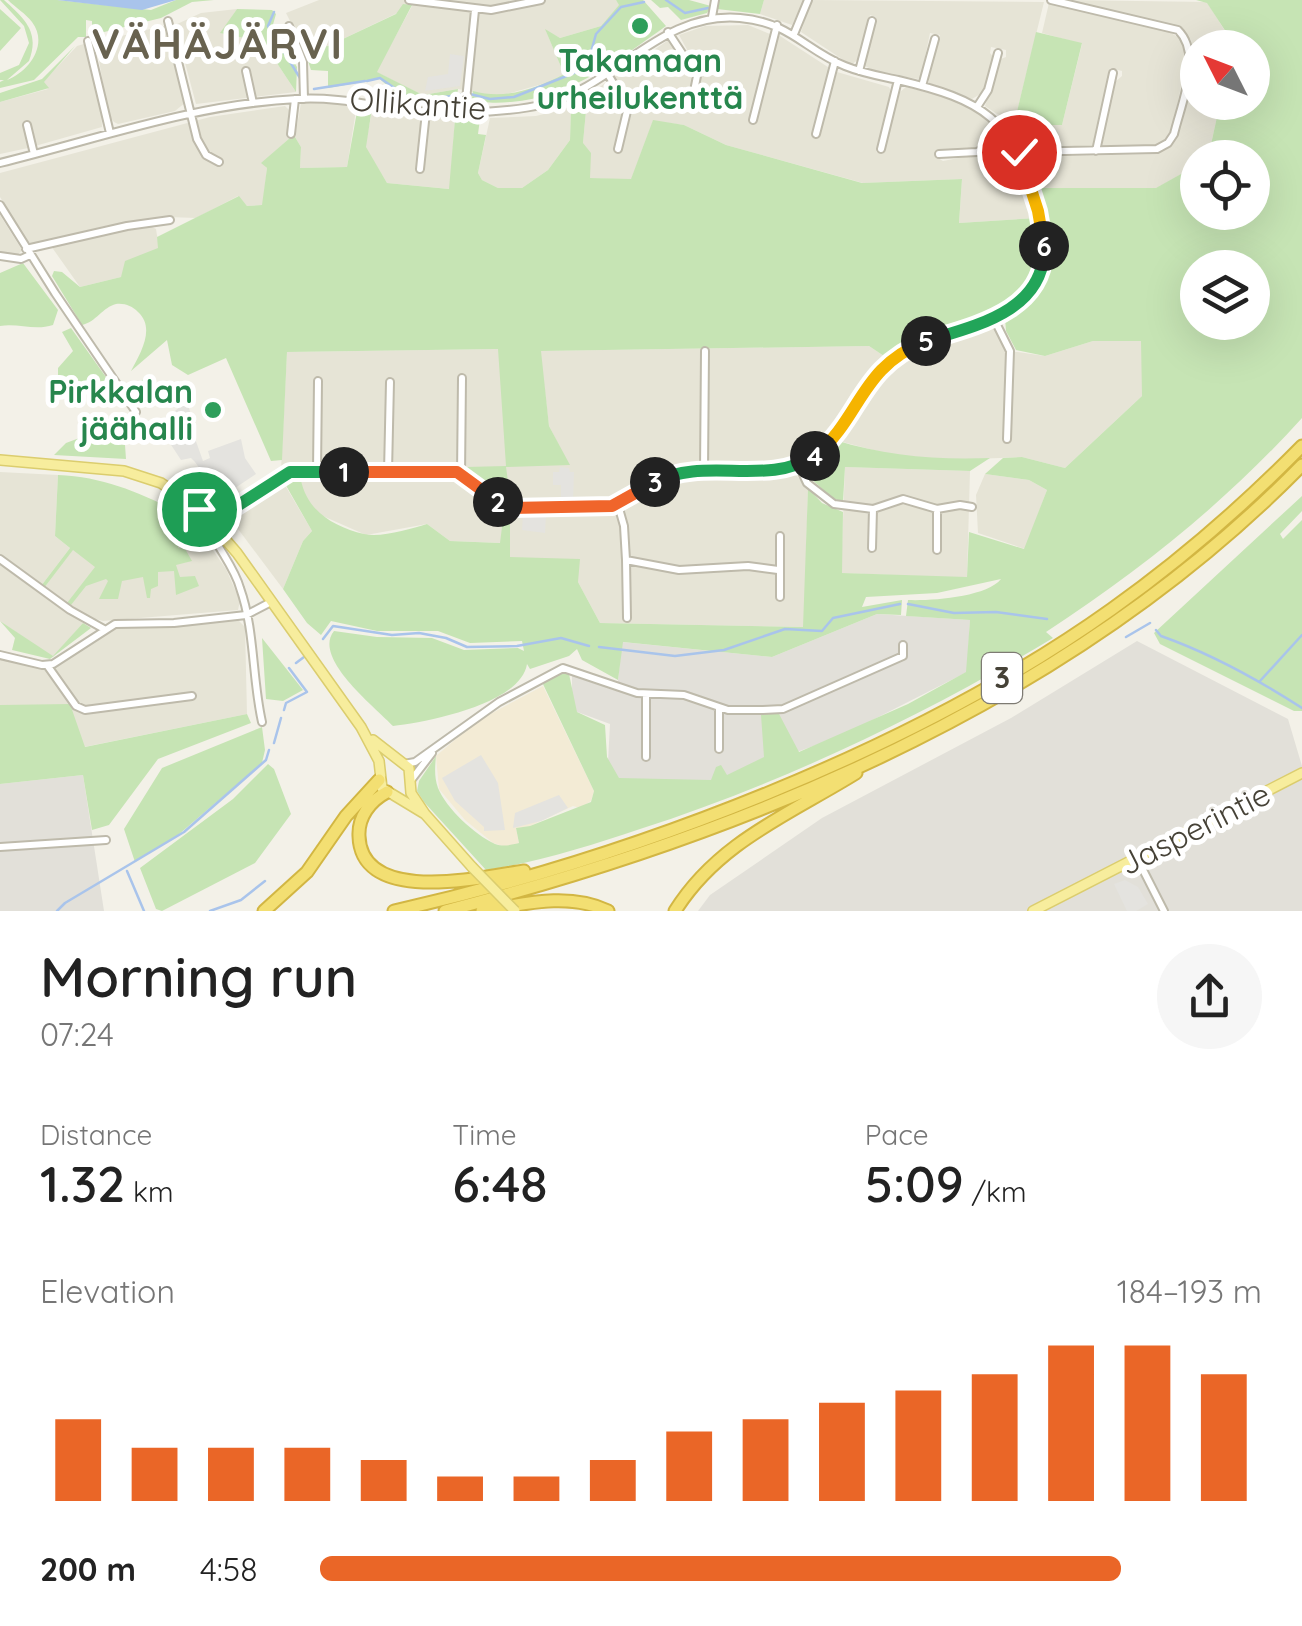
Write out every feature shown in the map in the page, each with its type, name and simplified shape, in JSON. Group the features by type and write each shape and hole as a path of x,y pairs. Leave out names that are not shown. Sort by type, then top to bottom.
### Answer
{"highway":[{"name":"3","path":"394,911 563,865 788,783 938,714 1110,611 1238,510 1302,446"},
{"name":"3","path":"445,911 570,876 677,839 794,794 899,746 1017,684 1108,628 1219,544 1302,465"},
{"path":"675,911 712,865 742,841 899,746"},
{"path":"264,911 308,872 380,774"},
{"path":"389,793 366,810 359,834 367,860 387,875 411,881 444,882 563,865"},
{"path":"482,911 544,902 585,903 608,911"}],"main road":[{"path":"0,460 103,467 146,476 186,498 212,522 361,727 401,763 425,814 515,911"},
{"path":"361,727 389,793 425,814"},
{"path":"380,774 401,763"},
{"name":"Jasperintie","path":"1034,911 1302,773"},
{"path":"389,793 402,793 410,783"}],"street":[{"path":"408,0 475,10 541,0"},
{"path":"712,18 715,0"},
{"path":"794,34 808,0"},
{"path":"1019,152 1157,150 1174,134 1190,60 1190,47 1183,35 1170,27 1051,0"},
{"path":"464,110 475,10"},
{"name":"Ollikantie","path":"0,163 110,133 253,103 300,99 373,102 426,112 546,104 607,73 668,32 712,18 742,18 776,25 859,71 957,97 977,107 1010,136 1038,211 1044,254 1030,290 1014,307 994,319"},
{"path":"168,21 202,150 219,162"},
{"path":"859,71 872,21"},
{"path":"753,120 776,25"},
{"path":"289,26 303,62 300,99 291,134"},
{"path":"668,32 696,76 692,101"},
{"path":"922,86 935,39"},
{"path":"88,40 110,133"},
{"path":"977,107 988,90 998,53"},
{"path":"816,134 835,61"},
{"path":"246,70 253,103"},
{"path":"607,73 628,107 618,150"},
{"path":"1096,151 1113,73"},
{"path":"881,150 898,80"},
{"path":"420,169 426,112"},
{"path":"27,125 34,154"},
{"path":"939,154 976,152 1010,136"},
{"path":"0,205 136,412"},
{"path":"0,256 22,259 28,252 127,226 170,220"},
{"path":"212,522 290,472 448,471 462,475 493,500 511,508 618,504 667,476 784,470 798,466 828,445 892,357 927,340 994,319 1010,351 1007,439"},
{"path":"704,351 704,472"},
{"path":"462,378 462,475"},
{"path":"317,471 318,381"},
{"path":"388,472 390,382"},
{"path":"798,466 807,483 824,499 844,506 873,509 903,500 937,509 972,507"},
{"path":"618,504 624,526 628,618"},
{"path":"872,548 873,509"},
{"path":"937,509 938,550"},
{"path":"780,536 780,597"},
{"path":"218,546 241,589 250,622 253,678 262,722"},
{"path":"0,559 70,610 104,629"},
{"path":"626,560 680,570 748,566 778,570"},
{"path":"0,655 47,665 114,624 174,623 246,615 270,602"},
{"path":"401,763 415,762 499,702 562,668 646,694 684,695 719,708 783,709 904,656 904,645"},
{"path":"47,665 76,706 85,710 192,696"},
{"path":"646,694 646,757"},
{"path":"719,708 719,749"},
{"path":"410,783 435,748"},
{"path":"0,847 106,840"},
{"path":"1136,858 1164,911"}],"shaded area":[{"path":"319,0 616,0 620,5 601,26 560,38 546,31 564,74 496,97 458,89 423,95 376,72 412,6 328,46 304,49 286,13"},
{"path":"764,0 804,0 792,25 760,14"},
{"path":"811,0 1044,2 1015,120 985,106 1006,50 991,47 994,58 988,80 982,93 972,99 929,83 940,35 930,33 918,79 877,72 863,65 876,17 870,15 859,59 851,65 801,32"},
{"path":"1065,0 1207,2 1224,30 1180,27"},
{"path":"1049,3 1165,29 1180,39 1180,91 1166,140 1158,146 1102,145 1115,82 1122,76 1122,71 1110,68 1092,148 1040,150 1039,125 1062,125 1082,44 1042,33"},
{"path":"237,9 221,33 263,42 296,92 196,104 175,25 201,13"},
{"path":"748,25 770,34 749,123 756,124 777,34 831,69 814,137 819,138 837,72 889,87 876,152 883,154 900,92 906,87 949,98 980,114 1001,132 979,149 937,150 936,157 943,161 1011,148 1024,173 1037,218 959,223 962,179 863,183 726,145 684,125 653,121 631,180 589,178 583,143 590,94 608,81 625,105 614,150 621,152 633,109 614,77 670,39 691,70 688,103 695,106 701,75 679,35 705,26"},
{"path":"166,26 186,102 175,111 114,122 108,115 96,42"},
{"path":"84,44 102,127 35,146 29,125 24,127 28,148 0,154 0,102 48,89 43,82 77,46"},
{"path":"450,54 464,56 460,86 425,91 428,77 448,74"},
{"path":"301,103 357,104 347,167 300,168 301,147 295,137"},
{"path":"285,106 289,110 287,133 291,137 262,163 267,168 263,205 247,206 238,196 196,218 169,217 105,226 32,244 0,197 0,173 210,117"},
{"path":"373,106 455,119 450,189 387,183 365,147"},
{"path":"571,107 570,140 548,170 522,188 498,188 482,180 478,173 490,118 536,116"},
{"path":"1180,120 1216,120 1212,140 1180,140 1180,175 1157,188 1038,188 1031,157 1155,154 1170,143"},
{"path":"0,215 22,250 17,256 0,253"},
{"path":"128,228 156,229 159,248 121,277 80,287 51,246"},
{"path":"996,323 1010,351 1045,356 1093,341 1142,341 1142,396 1065,468 1022,457 950,460 896,456 835,440 887,364 934,343"},
{"path":"869,346 884,356 883,361 812,454 788,465 674,469 616,502 511,508 505,467 281,470 287,352 498,349 569,465 549,426 540,351"},
{"path":"187,401 203,461 210,458 208,451 241,439 245,458 256,474 220,498 191,458 181,460 158,425"},
{"path":"560,467 574,472 573,501 561,501 561,485 553,485 553,472 559,472"},
{"path":"845,467 970,471 967,578 841,573"},
{"path":"0,472 58,475 55,536 70,548 41,586 0,555"},
{"path":"684,474 791,474 808,488 804,627 600,623 578,582 510,558 510,511 612,512"},
{"path":"985,474 1029,480 1047,490 1025,549 978,533 976,495"},
{"path":"300,476 455,476 504,509 501,543 450,541 427,524 366,535 316,513 304,495"},
{"path":"282,480 312,531 303,541 283,589 229,517"},
{"path":"523,513 546,514 545,533 522,530"},
{"path":"194,523 226,569 240,601 238,610 103,621 83,616 44,588 73,549 148,548"},
{"path":"0,562 83,623 53,657 0,621"},
{"path":"877,614 970,620 967,672 841,736 714,782 607,781 610,724 572,710 572,674 617,690 622,642 772,657"},
{"path":"237,619 245,627 247,714 84,747 0,705 0,658 47,669 114,628"},
{"path":"1137,641 1288,719 1302,766 1302,911 698,911 710,895 822,818 1011,718"},
{"path":"543,686 594,791 591,801 580,808 573,806 530,826 516,828 519,843 505,847 493,843 465,820 439,789 436,756 477,721"},
{"path":"481,755 498,783 505,830 484,831 455,801 442,778"},
{"path":"83,775 104,911 0,911 0,784"},
{"path":"559,795 568,808 513,828 515,813"},
{"path":"1125,880 1138,887 1148,904 1127,911 1114,884"}],"green space":[{"path":"0,0 24,20 33,42 29,61 7,80 29,64 38,39 32,22 8,0 57,0 151,10 176,0 214,0 192,2 161,18 92,35 92,21 86,20 86,37 78,37 34,80 0,88 4,80 0,80 0,73 19,65 29,43 24,26"},
{"path":"616,0 643,0 666,26 593,75 554,93 506,102 472,98 473,91 520,92 564,74 545,29 560,38 601,26 619,5"},
{"path":"651,0 689,0 711,6 707,13 681,20 668,7 660,8"},
{"path":"719,0 764,0 760,14 717,9"},
{"path":"1196,0 1302,0 1302,418 1181,533 1046,632 1053,638 1004,667 852,745 747,790 583,847 486,870 424,802 417,791 419,781 436,756 437,784 447,804 479,834 501,845 519,843 516,828 591,802 594,791 542,682 556,674 569,674 577,712 605,725 607,757 619,778 711,780 716,767 721,765 727,775 764,757 761,715 778,712 799,752 908,704 966,672 970,620 906,616 908,600 971,594 1001,579 937,593 866,597 862,607 902,600 901,615 877,614 772,657 623,642 618,680 582,660 577,649 569,656 530,669 527,664 521,678 508,690 471,709 393,726 338,668 329,642 334,631 432,638 464,650 524,651 522,641 470,643 438,631 377,631 331,621 321,635 307,623 283,589 303,541 312,531 284,482 301,480 309,501 323,516 342,527 371,535 427,524 450,541 500,543 504,511 510,513 510,557 580,559 578,582 600,623 803,627 808,488 822,503 843,512 842,573 967,577 969,532 1024,549 1047,490 1029,480 985,474 1003,458 1022,457 1065,468 1142,396 1141,341 1093,341 1045,356 1016,350 1006,331 1005,318 1033,290 1044,260 1045,227 1038,188 1156,188 1180,175 1180,230 1270,230 1270,140 1212,140 1216,120 1270,120 1270,30 1225,30 1207,3"},
{"path":"403,4 412,5 377,72 423,95 458,89 456,100 415,100 380,79 328,88 328,71 311,70 304,49 328,46 396,14"},
{"path":"0,9 21,28 0,51"},
{"path":"237,9 272,10 276,14 272,28 297,67 296,92 263,42 220,33"},
{"path":"1036,32 1082,43 1062,125 1033,125 1015,120"},
{"path":"75,46 44,82 49,88 0,102 0,93 42,79"},
{"path":"587,100 583,143 591,153 590,178 631,179 653,120 684,125 726,145 862,183 962,179 959,223 1037,218 1037,253 1031,275 1010,299 996,307 926,331 884,356 869,346 541,351 549,426 570,465 506,467 511,503 501,500 466,471 466,467 506,466 498,349 287,352 282,460 271,461 226,358 188,375 172,365 167,340 131,371 146,333 143,318 128,305 116,304 82,325 52,276 54,271 62,272 80,287 121,277 125,261 158,248 157,237 239,196 247,206 262,205 267,168 261,163 291,137 301,147 300,168 347,167 358,106 372,108 366,147 387,183 449,189 455,119 480,119 478,134 486,135 478,173 482,180 498,188 522,188 548,170 570,140 571,107"},
{"path":"23,263 58,310 53,325 0,326 0,273"},
{"path":"71,328 108,380 86,384 87,394 58,382 58,368 73,351 62,332"},
{"path":"150,374 161,388 143,403 132,388"},
{"path":"82,437 125,445 126,459 54,455 66,443"},
{"path":"835,440 911,456 990,458 970,471 845,467 843,502 832,498 806,474 807,467"},
{"path":"58,475 108,483 185,515 194,523 197,534 181,538 178,548 184,547 192,561 176,565 180,577 195,576 199,586 176,595 174,571 158,572 158,586 151,589 150,598 143,577 122,581 118,599 99,599 106,579 86,586 71,605 67,603 95,567 73,550 44,588 41,586 70,548 55,536"},
{"path":"1302,496 1302,511 1280,534 1283,539 1302,520 1302,711 1294,711 1160,644 1154,633"},
{"path":"0,621 53,656 83,623 91,628 50,659 12,650 15,638"},
{"path":"262,638 303,690 283,701 266,699"},
{"path":"70,704 85,747 247,714 251,723 158,759 109,825 92,830 83,775 0,784 0,705"},
{"path":"262,727 262,763 178,835 135,862 124,829 162,768"},
{"path":"268,764 274,769 291,814 255,863 162,911 156,909 140,868 233,799"}],"water":[{"name":"VÄHÄJÄRVI","path":"57,0 176,0 142,10"}],"waterway":[{"path":"666,0 685,13 708,8"},
{"path":"470,94 490,99 514,97 574,73 588,63 596,34 621,7 644,2"},
{"path":"274,12 268,26 300,78"},
{"path":"367,81 380,78 418,100 461,95"},
{"path":"314,89 365,81"},
{"path":"599,647 675,656 724,650 785,629 822,631 833,618 900,604"},
{"path":"908,604 954,613 996,612 1047,619"},
{"path":"1126,637 1150,623"},
{"path":"323,639 333,626 392,635 419,633 467,647 517,646 561,638 589,646"},
{"path":"1156,630 1161,636 1234,668 1302,708"},
{"path":"1260,681 1302,635"},
{"path":"296,663 304,657"},
{"path":"284,710 286,703 307,692 289,668"},
{"path":"274,743 281,718"},
{"path":"57,911 184,832 266,760 269,750"},
{"path":"127,871 144,911"},
{"path":"210,911 241,900 265,881"}],"place":[{"name":"Takamaan urheilukenttä","path":"640,26"},
{"name":"Pirkkalan jäähalli","path":"213,410"}],"district":[{"name":"VÄHÄJÄRVI","path":"218,44"}],"route":[{"path":"199,509 212,522 290,472 457,472 493,500 511,508 596,508 618,504 667,476 683,472 784,470 798,466 828,445 892,357 927,340 997,318 1030,290 1040,272 1044,232 1019,152"}]}
